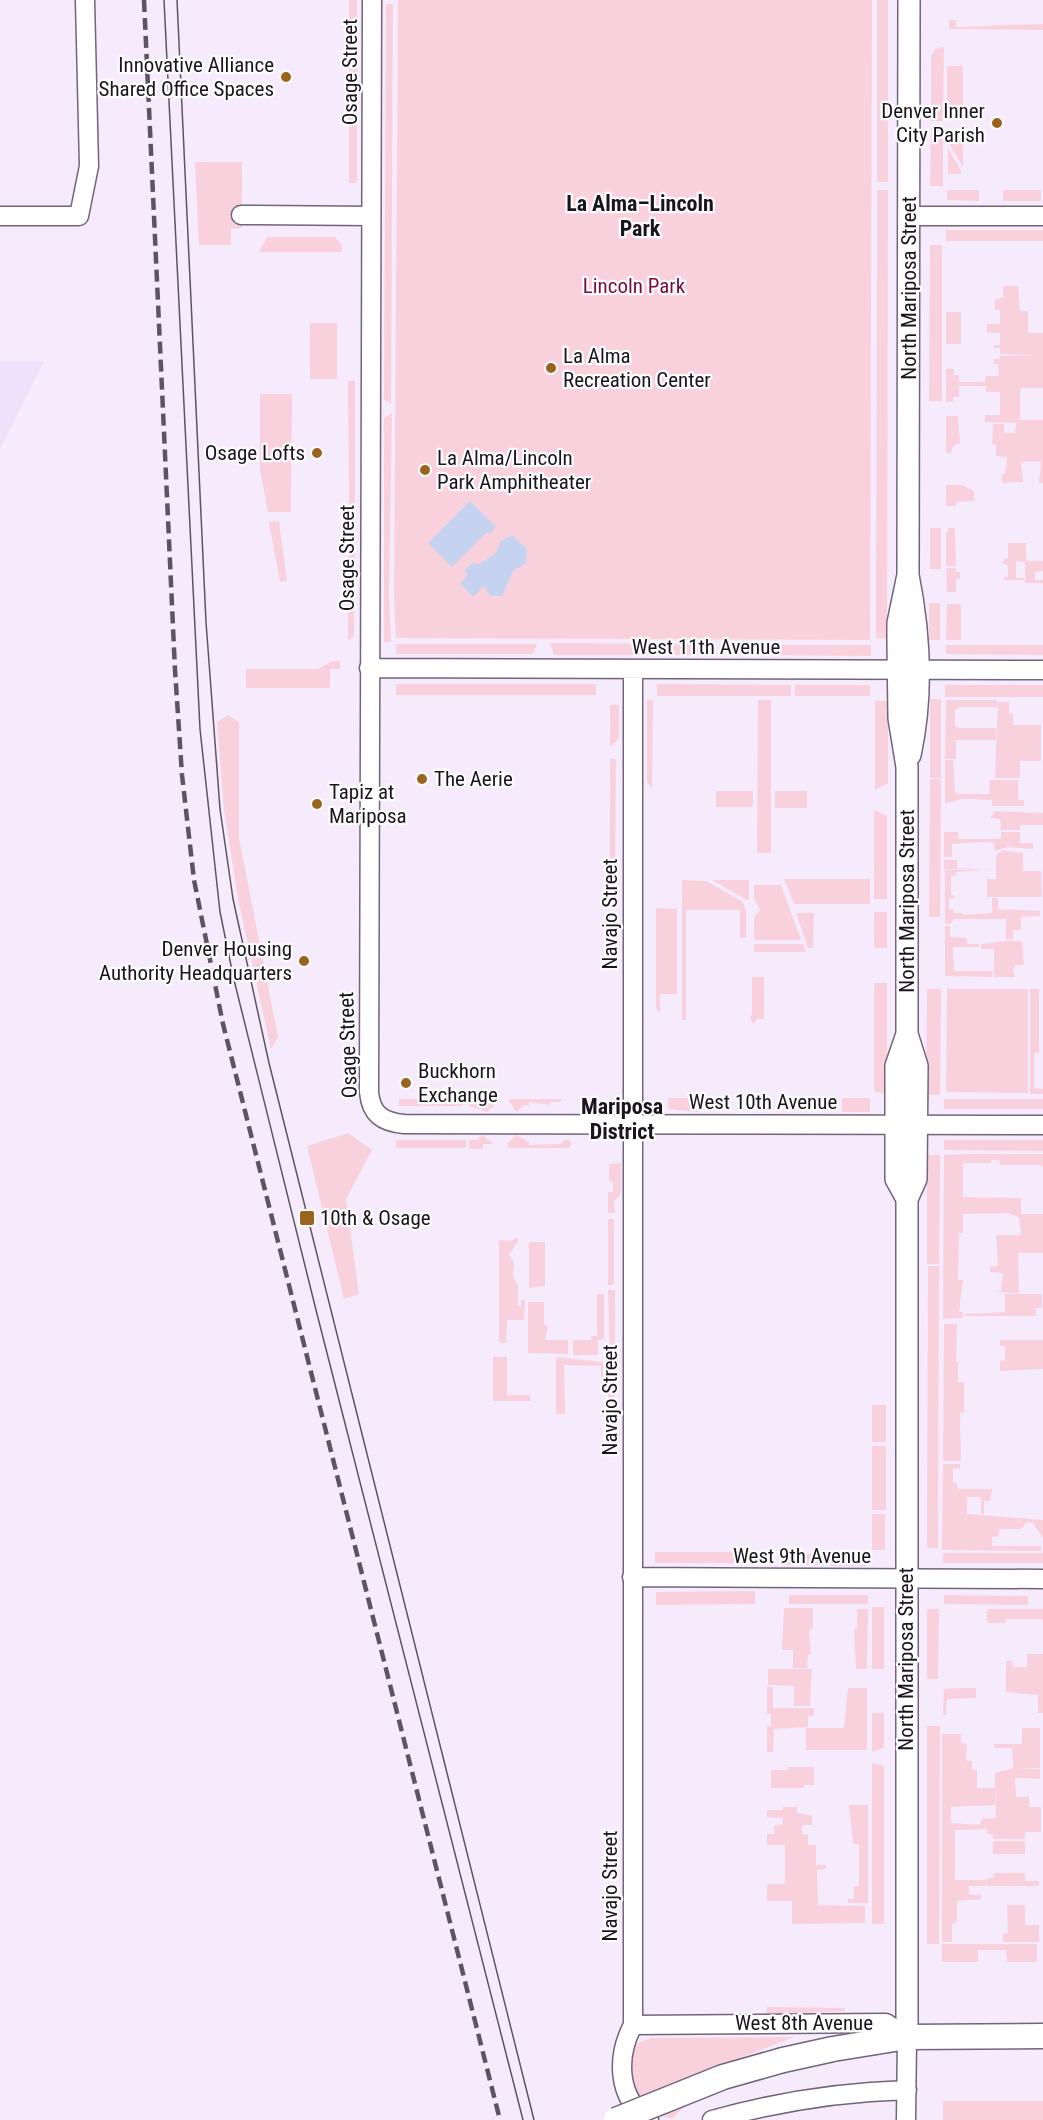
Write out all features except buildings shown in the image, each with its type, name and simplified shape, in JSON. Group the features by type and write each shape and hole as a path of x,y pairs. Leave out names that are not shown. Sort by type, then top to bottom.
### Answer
{"main road":[{"name":"West 8th Avenue","path":"907,2037 1043,2036"},
{"path":"616,2120 723,2077 833,2049 907,2037"}],"street":[{"path":"0,216 79,216 89,166 85,0"},
{"name":"Osage Street","path":"372,0 369,1092 377,1115"},
{"name":"North Mariposa Street","path":"906,2120 907,1199 896,1179 906,1125 896,1066 907,1034 908,767 918,718 908,669 918,624 908,575 909,0"},
{"path":"241,215 371,216"},
{"path":"909,216 1043,216"},
{"name":"West 11th Avenue","path":"369,668 1043,670"},
{"name":"Navajo Street","path":"633,669 633,2025 623,2054 623,2081 633,2105 649,2120"},
{"name":"West 10th Avenue","path":"377,1115 384,1120 404,1124 1043,1125"},
{"name":"West 9th Avenue","path":"633,1577 1043,1579"},
{"name":"West 8th Avenue","path":"633,2025 877,2022 891,2026 907,2037"},
{"path":"712,2120 781,2102 845,2093 907,2090"}],"shaded area":[{"path":"0,361 44,361 0,449"}],"green space":[{"path":"349,0 357,0 357,183 349,183"},
{"name":"Lincoln Park","path":"398,0 872,0 870,640 396,638 394,595"},
{"path":"877,0 888,0 888,182 877,182"},
{"path":"386,4 393,4 391,404 384,399"},
{"path":"949,20 956,20 956,27 1043,24 1043,30 949,29"},
{"path":"944,47 943,121 931,121 931,56 935,49"},
{"path":"947,66 963,66 963,118 947,118"},
{"path":"931,128 943,128 943,186 930,186"},
{"path":"947,129 963,129 963,167 947,140"},
{"path":"948,148 961,171 961,174 948,174"},
{"path":"195,162 242,162 242,228 231,229 231,245 199,245"},
{"path":"877,190 888,190 887,639 876,638"},
{"path":"947,190 979,190 979,201 947,200"},
{"path":"1003,190 1041,190 1041,201 1003,201"},
{"path":"946,230 1043,230 1043,241 946,241"},
{"path":"267,237 335,237 342,245 342,252 259,252"},
{"path":"930,245 942,245 942,401 929,401"},
{"path":"1003,286 1018,286 1020,311 1028,311 1028,333 1043,333 1043,388 1021,388 1020,420 1043,420 1043,483 1039,483 1041,461 1021,462 1023,482 1002,483 1007,457 996,456 996,445 992,444 993,424 1004,424 1004,433 1015,433 1016,423 985,422 985,415 1000,415 1000,392 986,392 986,386 959,386 959,397 953,397 953,402 946,402 946,369 954,369 954,375 959,375 959,382 985,382 986,376 999,376 998,364 994,364 994,359 1000,359 1000,356 1039,355 1000,354 1000,348 994,348 994,345 1000,345 1000,333 987,333 987,324 1000,324 1000,310 995,310 995,299 1003,298"},
{"path":"946,312 961,312 961,344 946,344"},
{"path":"310,323 337,323 337,379 310,379"},
{"path":"348,381 355,381 355,511 349,511"},
{"path":"260,394 292,394 291,512 268,512 260,470"},
{"path":"392,413 389,594 391,642 384,642 384,418"},
{"path":"946,416 958,416 960,443 953,446 951,453 946,453"},
{"path":"946,485 962,485 974,491 974,501 956,502 956,506 946,506"},
{"path":"279,521 287,581 280,582 269,522"},
{"path":"348,522 355,522 354,636 348,641"},
{"path":"930,528 941,528 941,569 930,569"},
{"path":"948,528 955,528 956,566 946,566"},
{"path":"1008,543 1026,543 1026,561 1043,561 1043,571 1035,572 1035,580 1043,580 1043,583 1025,583 1025,562 1016,561 1016,578 1024,578 1024,580 1004,580 1004,577 1008,577 1008,565 1003,564 1004,559 1008,558"},
{"path":"946,568 956,568 956,572 960,572 960,578 956,579 956,592 947,592"},
{"path":"929,603 940,603 940,640 929,640"},
{"path":"947,604 961,604 961,640 946,640"},
{"path":"550,643 702,644 698,655 554,655"},
{"path":"396,644 537,644 533,654 396,654"},
{"path":"754,645 871,645 871,656 759,655 754,650"},
{"path":"946,645 1043,645 1043,655 946,654"},
{"path":"332,661 340,661 340,669 330,669 330,688 246,688 246,669 318,669"},
{"path":"396,684 596,684 596,695 396,695"},
{"path":"657,684 791,685 791,696 657,696"},
{"path":"795,685 870,685 870,696 795,696"},
{"path":"945,685 1043,685 1043,697 945,697"},
{"path":"930,699 941,699 941,778 930,778"},
{"path":"647,700 653,700 652,789 647,782"},
{"path":"758,700 771,700 771,853 757,853"},
{"path":"946,700 997,700 997,707 959,707 955,711 955,725 959,728 996,728 996,740 956,740 956,759 945,759"},
{"path":"875,701 888,701 888,783 875,790"},
{"path":"998,702 1009,702 1009,713 1013,714 1013,725 1041,725 1041,761 1020,761 1020,778 995,778"},
{"path":"610,705 619,705 619,738 610,747"},
{"path":"228,715 239,722 239,838 278,1037 271,1049 238,899 224,809 217,722"},
{"path":"610,759 616,759 615,881 610,881"},
{"path":"945,760 953,760 955,792 989,794 990,780 1018,780 1018,800 1024,800 1024,806 992,806 992,800 969,799 945,803"},
{"path":"930,779 941,779 940,917 929,917"},
{"path":"716,791 753,791 753,807 716,807"},
{"path":"775,791 807,791 807,808 775,808"},
{"path":"874,810 887,816 887,899 874,899"},
{"path":"995,811 1043,813 1043,825 1020,825 1020,830 1001,830 1000,819 990,818"},
{"path":"944,832 958,832 958,839 995,839 1001,838 1001,832 1020,832 1020,843 1033,843 1033,849 1008,847 994,851 994,843 952,844 952,857 944,857"},
{"path":"1003,850 1023,853 1023,871 1041,871 1042,897 987,897 987,879 996,879 996,855"},
{"path":"944,860 957,860 957,868 995,870 944,869"},
{"path":"945,870 983,870 956,872 956,876 951,876 951,894 956,897 949,899 949,909 954,910 954,913 963,913 963,915 992,913 992,898 998,898 998,909 1040,911 1040,916 1021,917 1021,930 1013,930 1013,939 1006,940 1006,919 955,919 950,924 945,924"},
{"path":"784,879 870,879 870,904 794,904"},
{"path":"682,880 706,881 743,902 746,911 746,938 740,938 740,910 686,910 686,1020 682,1020"},
{"path":"712,880 749,880 749,901"},
{"path":"754,885 781,885 801,940 754,940 754,917 760,910 754,898"},
{"path":"656,908 677,909 677,994 660,994 660,1013 656,1008"},
{"path":"874,912 887,912 887,948 874,948"},
{"path":"796,913 814,913 813,948 808,948"},
{"path":"945,926 950,926 950,937 967,938 967,944 979,944 979,947 953,947 954,971 993,971 992,977 945,976"},
{"path":"1022,941 1024,965 1016,965 1013,970 1015,977 994,977 994,949 981,949 981,944"},
{"path":"754,944 803,944 806,952 754,952"},
{"path":"752,977 764,977 764,1019 757,1019 753,1024 750,1018"},
{"path":"874,983 887,983 887,1095 874,1091"},
{"path":"927,989 941,989 940,1095 926,1095"},
{"path":"947,989 1028,989 1028,1093 946,1092"},
{"path":"1030,989 1039,989 1039,1053 1034,1053 1034,1088 1043,1089 1043,1094 1030,1094"},
{"path":"469,1098 479,1098 480,1103 494,1103 494,1106 487,1112 469,1106"},
{"path":"668,1098 709,1098 709,1107 697,1112 668,1109"},
{"path":"842,1098 870,1098 870,1112 842,1112"},
{"path":"399,1099 463,1099 463,1106 399,1106"},
{"path":"508,1099 562,1099 560,1102 550,1102 550,1105 530,1102 529,1105 524,1105 516,1112"},
{"path":"944,1099 1043,1099 1043,1109 944,1109"},
{"path":"348,1133 372,1150 346,1199 359,1294 344,1299 307,1146"},
{"path":"482,1135 494,1144 483,1144 483,1149 469,1149 469,1140 477,1140"},
{"path":"516,1135 529,1142 529,1145 560,1144 566,1139 572,1143 569,1148 508,1148 508,1143"},
{"path":"396,1140 466,1140 466,1148 396,1148"},
{"path":"944,1140 1043,1140 1043,1151 944,1150"},
{"path":"1043,1154 1043,1167 1040,1165 1000,1165 999,1160 991,1160 991,1163 963,1163 963,1197 1021,1198 1021,1214 1043,1214 1043,1253 1018,1253 1019,1293 993,1292 1001,1291 1003,1273 990,1272 990,1267 998,1266 996,1235 1021,1235 1019,1217 1008,1213 963,1214 963,1233 959,1233 958,1280 963,1280 959,1312 963,1312 963,1318 943,1319 944,1155"},
{"path":"927,1155 940,1155 939,1264 927,1264"},
{"path":"621,1163 621,1194 614,1201 615,1213 608,1213 608,1192 613,1192 613,1182 609,1181 609,1164"},
{"path":"608,1219 614,1219 614,1285 608,1285"},
{"path":"518,1237 509,1255 514,1262 513,1277 518,1286 518,1306 521,1306 521,1300 525,1300 524,1320 507,1320 506,1343 499,1343 499,1240 511,1241"},
{"path":"529,1242 545,1242 545,1286 529,1288"},
{"path":"928,1266 939,1266 938,1548 927,1548"},
{"path":"608,1290 615,1290 615,1346 620,1357 610,1357"},
{"path":"597,1294 604,1294 604,1339 598,1340 598,1355 573,1355 573,1340 591,1340 591,1336 597,1336"},
{"path":"1005,1294 1042,1294 1042,1308 1036,1308 1036,1316 965,1316 965,1314 1005,1312"},
{"path":"528,1302 544,1302 544,1325 548,1326 545,1340 568,1340 568,1354 528,1353"},
{"path":"944,1324 957,1324 958,1382 964,1382 964,1413 960,1413 961,1461 943,1461"},
{"path":"1000,1340 1043,1340 1043,1369 1000,1371 1000,1361 1005,1360 1005,1346 1000,1346"},
{"path":"493,1357 507,1357 507,1395 530,1395 530,1401 493,1401"},
{"path":"556,1357 603,1362 603,1387 601,1387 601,1366 564,1365 565,1414 556,1414"},
{"path":"612,1362 620,1362 614,1374 614,1424 608,1424 608,1371 612,1371"},
{"path":"872,1405 886,1405 886,1442 872,1442"},
{"path":"872,1446 886,1446 886,1510 872,1510"},
{"path":"943,1464 960,1464 960,1468 953,1469 953,1483 957,1483 957,1489 992,1489 990,1501 984,1501 984,1514 981,1514 981,1497 967,1497 967,1514 1043,1520 1043,1538 1033,1523 1027,1522 1021,1529 999,1529 999,1536 992,1537 992,1546 1041,1546 1041,1551 942,1550"},
{"path":"872,1514 885,1514 885,1550 872,1550"},
{"path":"655,1552 750,1552 750,1563 655,1563"},
{"path":"943,1553 1043,1553 1043,1563 943,1563"},
{"path":"781,1554 824,1554 824,1565 781,1565"},
{"path":"831,1555 867,1555 867,1566 831,1566"},
{"path":"755,1591 755,1604 656,1605 656,1592"},
{"path":"789,1595 868,1595 868,1604 789,1604"},
{"path":"944,1595 1028,1596 1028,1605 944,1604"},
{"path":"872,1607 884,1607 884,1669 872,1669"},
{"path":"784,1608 813,1608 813,1629 809,1630 811,1654 808,1655 807,1668 793,1668 793,1650 782,1650"},
{"path":"857,1609 868,1609 867,1669 856,1669 854,1629 857,1629"},
{"path":"927,1609 939,1609 938,1679 927,1679"},
{"path":"987,1609 1043,1609 1043,1623 1042,1619 1006,1619 1006,1623 987,1623"},
{"path":"1027,1654 1043,1654 1043,1713 1038,1713 1038,1695 1006,1692 1006,1661 1012,1661 1013,1667 1027,1667"},
{"path":"768,1669 812,1669 810,1706 794,1706 794,1686 768,1685"},
{"path":"767,1687 773,1687 773,1708 814,1708 814,1716 808,1716 808,1727 774,1729 773,1752 767,1752 767,1727 771,1726 771,1714 767,1714"},
{"path":"848,1688 867,1688 867,1750 806,1750 806,1728 844,1728"},
{"path":"976,1688 976,1698 947,1699 946,1715 943,1715 944,1689"},
{"path":"872,1713 884,1713 884,1748 872,1752"},
{"path":"927,1726 940,1726 939,1944 927,1944"},
{"path":"1022,1728 1040,1728 1040,1768 1016,1768 1040,1769 1040,1779 1015,1778 1016,1797 1029,1797 1029,1807 1041,1807 1041,1832 1025,1832 1025,1839 993,1839 993,1834 987,1834 987,1829 955,1830 955,1880 986,1880 986,1886 969,1886 969,1895 981,1895 981,1899 957,1901 957,1921 952,1924 952,1942 942,1942 942,1734 961,1734 961,1743 967,1744 966,1761 972,1761 972,1770 977,1770 977,1788 995,1788 995,1805 951,1807 951,1823 980,1825 981,1819 996,1818 995,1773 1013,1768 1012,1748 994,1748 994,1744 1022,1744"},
{"path":"872,1763 884,1766 884,1924 872,1924"},
{"path":"788,1767 814,1767 814,1785 804,1785 804,1788 771,1788 771,1770 788,1770"},
{"path":"849,1805 868,1805 868,1903 848,1903 848,1899 854,1899 854,1886 859,1886 859,1845 853,1843"},
{"path":"783,1807 797,1807 797,1813 812,1816 812,1825 802,1825 802,1834 808,1835 808,1845 816,1845 816,1865 826,1865 826,1869 817,1870 818,1905 865,1906 865,1923 792,1924 792,1901 767,1901 767,1884 785,1884 785,1845 767,1845 767,1834 774,1834 774,1826 783,1824 782,1818 767,1817 767,1810 783,1810"},
{"path":"993,1841 1025,1841 1025,1854 993,1854"},
{"path":"994,1873 1025,1873 1025,1881 1039,1881 1039,1886 987,1886 987,1878 993,1878"},
{"path":"1007,1905 1025,1905 1025,1925 1039,1925 1039,1942 1003,1942 1003,1934 1008,1933"},
{"path":"942,1944 1037,1944 1037,1962 1007,1962 1006,1950 978,1950 978,1962 942,1962"},
{"path":"767,2007 845,2008 845,2011 766,2015"},
{"path":"794,2037 727,2063 672,2119 644,2105 630,2087 632,2045 651,2038"},
{"path":"943,2101 1043,2101 1043,2120 943,2120"}],"water":[{"path":"470,501 496,527 490,534 487,532 452,567 428,543"},
{"path":"512,535 527,549 526,563 513,571 502,596 490,596 484,586 473,597 460,583 468,575 464,571 473,562 477,565 495,554 501,541"}],"tram line":[{"path":"164,0 200,729 220,912 234,980 316,1310 523,2120"},
{"path":"177,0 206,622 220,809 233,899 269,1063 534,2120"}],"railway":[{"path":"144,0 175,670 182,775 194,880 223,1024 500,2120"}],"place":[{"name":"Innovative Alliance Shared Office Spaces","path":"286,77"},
{"name":"Denver Inner City Parish","path":"997,123"},
{"name":"La Alma Recreation Center","path":"551,368"},
{"name":"Osage Lofts","path":"317,453"},
{"name":"La Alma/Lincoln Park Amphitheater","path":"425,470"},
{"name":"The Aerie","path":"422,779"},
{"name":"Tapiz at Mariposa","path":"317,804"},
{"name":"Denver Housing Authority Headquarters","path":"304,961"},
{"name":"Buckhorn Exchange","path":"406,1083"},
{"name":"10th & Osage","path":"307,1218"}],"district":[{"name":"La Alma–Lincoln Park","path":"640,216"},
{"name":"Mariposa District","path":"622,1118"}]}
